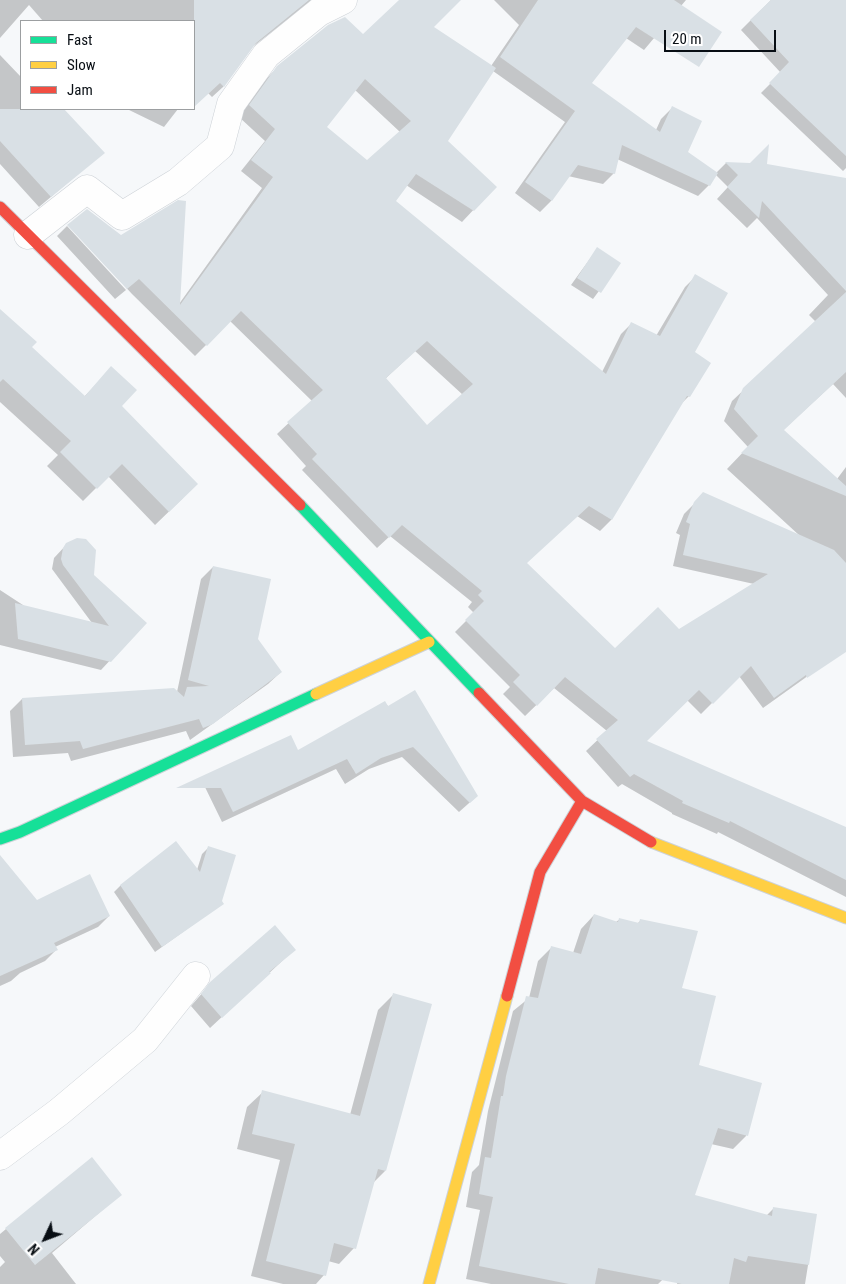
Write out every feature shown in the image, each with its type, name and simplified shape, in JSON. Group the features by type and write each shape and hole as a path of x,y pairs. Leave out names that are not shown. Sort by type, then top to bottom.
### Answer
{"street":[{"path":"28,235 87,189 122,216 178,182 220,146 231,104 266,55 319,12 343,0"},
{"path":"0,207 258,461 582,801 653,844 846,918"},
{"path":"0,839 20,832 121,783 429,642"},
{"path":"430,1284 540,872 582,801"},
{"path":"0,1156 59,1112 145,1040 196,976"}],"building":[{"path":"194,0 309,0 256,43 224,87 220,83 195,106"},
{"path":"399,0 461,0 434,27 496,68 448,141 497,187 474,211 416,174 396,201 606,374 631,322 660,336 695,274 728,293 695,352 711,363 690,397 687,396 612,520 589,506 527,563 615,648 658,607 679,629 768,574 683,555 690,524 686,522 694,502 703,492 834,550 846,563 846,652 807,678 806,675 774,698 751,666 713,704 699,690 647,741 846,827 846,880 730,821 729,823 682,803 683,801 634,774 630,777 596,739 618,720 565,677 537,706 513,682 520,675 465,620 484,601 478,595 482,591 402,525 389,538 312,459 317,454 287,422 323,390 241,311 207,346 139,279 127,289 67,225 87,209 121,235 178,200 186,201 180,305 273,177 251,160 275,129 249,105 277,66 328,25 345,17 363,34","holes":["365,79 411,121 367,160 327,127","427,341 473,384 427,425 386,378"]},
{"path":"538,0 674,0 722,32 699,67 636,27 592,83 660,132 672,106 702,121 688,152 718,173 710,186 622,145 615,174 578,165 552,201 525,182 575,111 500,57"},
{"path":"771,0 846,0 846,156 769,83 789,62 750,20"},
{"path":"0,109 65,110 105,153 51,197 0,141"},
{"path":"769,144 767,164 846,178 846,291 762,201 759,218 727,187 738,175 725,162 750,163"},
{"path":"597,247 621,263 601,293 577,278"},
{"path":"846,292 846,372 784,430 846,486 846,496 741,453 758,436 734,409 743,388"},
{"path":"0,309 37,342 32,347 85,396 111,366 137,390 122,406 198,484 169,512 122,464 97,489 60,452 71,441 3,379 0,382"},
{"path":"77,538 86,539 96,550 94,575 147,623 111,662 18,639 15,603 109,626 63,565 61,559 63,548 66,543"},
{"path":"213,566 271,579 258,639 282,672 213,724 203,728 199,719 83,749 80,741 25,745 22,698 174,688 184,697 187,687 209,686 188,680"},
{"path":"415,690 478,796 470,803 413,747 381,758 356,774 347,759 233,812 221,788 176,788 291,735 298,750 385,701 388,706"},
{"path":"176,841 200,872 208,846 236,855 222,901 224,904 162,947 120,885"},
{"path":"0,855 37,900 90,874 110,916 54,943 58,950 0,976"},
{"path":"594,914 618,922 619,918 639,923 640,919 698,931 682,988 716,996 699,1065 762,1083 748,1136 718,1128 695,1195 772,1216 773,1207 817,1214 809,1265 748,1256 746,1262 734,1258 729,1284 682,1284 598,1268 595,1284 569,1284 479,1266 493,1197 479,1194 485,1157 491,1158 501,1096 503,1096 506,1076 526,996 538,998 551,946 581,954"},
{"path":"275,925 296,950 269,972 271,973 222,1018 201,994 209,983"},
{"path":"393,993 432,1004 386,1171 378,1169 356,1249 334,1243 326,1276 266,1261 295,1144 252,1134 262,1090 360,1116"},
{"path":"92,1157 122,1195 35,1265 5,1228"}],"traffic: fast":[{"path":"300,505 479,693"},
{"path":"0,839 20,832 316,694"}],"traffic: slow":[{"path":"316,694 429,642"},
{"path":"651,842 846,918"},
{"path":"429,1284 507,996"}],"traffic: jam":[{"path":"0,207 300,505"},
{"path":"479,693 582,801 651,842"},
{"path":"507,996 540,872 582,801"}]}
